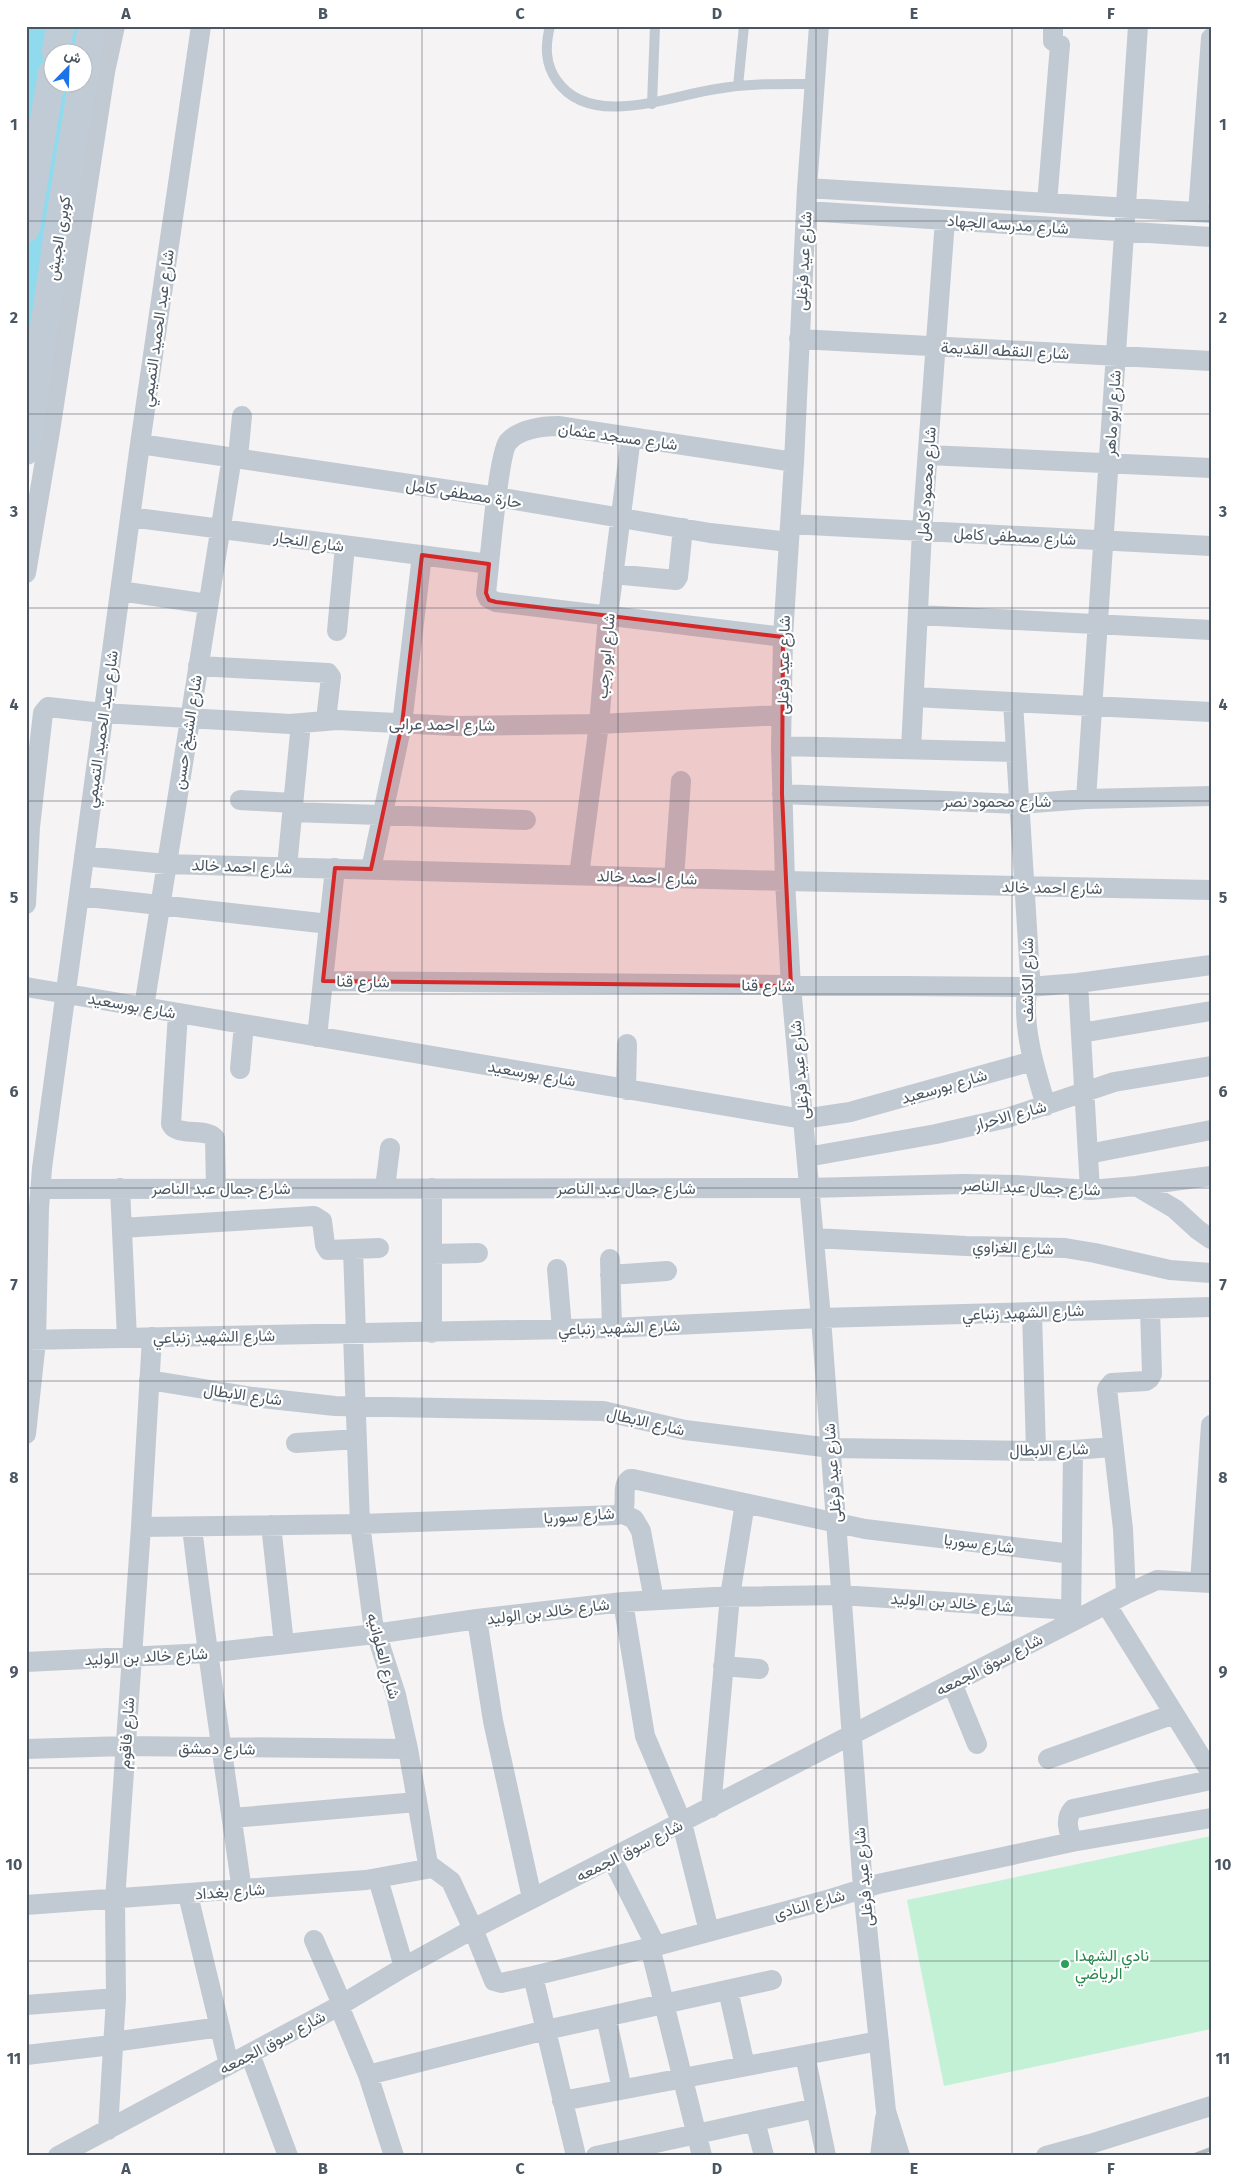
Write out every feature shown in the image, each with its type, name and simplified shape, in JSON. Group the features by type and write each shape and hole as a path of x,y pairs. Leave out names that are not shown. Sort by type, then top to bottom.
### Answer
{"main road":[{"path":"58,42 60,26"},
{"name":"كوبرى الجيش","path":"26,451 59,228 92,26"},
{"name":"كوبرى الجيش","path":"26,228 49,92"}],"street":[{"path":"26,573 50,432 105,72 115,26"},
{"name":"شارع عيد فرغلى","path":"819,26 807,188 794,462 783,637 781,746 784,881 791,986 821,1318 850,1734 863,1888 886,2111 900,2156"},
{"path":"1047,203 1060,45 1053,41 1054,26"},
{"name":"شارع ابو ماهر","path":"1086,799 1138,26"},
{"name":"شارع عبد الحميد التميمي","path":"27,1426 31,1340 32,1243 67,994 195,27"},
{"path":"1205,213 1211,38"},
{"name":"شارع مدرسه الجهاد","path":"807,188 1205,213"},
{"name":"شارع مدرسه الجهاد","path":"806,211 1211,237"},
{"name":"شارع محمود كامل","path":"911,749 922,531 944,220"},
{"name":"شارع النقطه القديمة","path":"799,339 1211,361"},
{"name":"شارع الشيخ حسن","path":"144,1007 220,529 242,416"},
{"name":"شارع مسجد عثمان","path":"608,616 491,601 486,593 505,447 514,437 529,430 548,426 794,462"},
{"name":"شارع ابو رجب","path":"579,875 599,724 608,616 630,437"},
{"name":"حارة مصطفى كامل","path":"140,444 497,497 683,528 790,533"},
{"path":"928,455 1211,468"},
{"name":"شارع النجار","path":"130,517 489,564"},
{"path":"613,574 676,580 683,528"},
{"name":"شارع مصطفى كامل","path":"790,533 922,531 1211,546"},
{"path":"337,631 345,546"},
{"path":"371,869 402,724 422,556"},
{"path":"120,591 208,604"},
{"path":"918,615 1211,630"},
{"path":"608,616 783,637"},
{"path":"198,666 328,673 331,677 326,720"},
{"path":"914,697 1211,712"},
{"name":"شارع الكاشف","path":"1013,702 1030,976 1026,1005 1033,1061 1046,1106"},
{"name":"شارع احمد عرابى","path":"26,904 29,841 44,713 45,709 52,707 103,714 189,719 301,723 326,720 455,726 599,724 782,715"},
{"path":"287,867 301,723"},
{"path":"781,746 1016,752"},
{"path":"674,878 681,781"},
{"name":"شارع محمود نصر","path":"782,794 1019,804 1086,799 1211,796"},
{"path":"240,800 382,815 526,820"},
{"name":"شارع احمد خالد","path":"84,856 166,864 1024,887 1211,890"},
{"path":"318,1037 335,868"},
{"path":"79,896 329,924"},
{"name":"شارع قنا","path":"323,980 1029,987 1211,965"},
{"path":"1078,982 1090,1190"},
{"name":"شارع بورسعيد","path":"26,987 803,1119 850,1112 1033,1061"},
{"path":"1081,1033 1211,1011"},
{"path":"178,1013 171,1124 172,1127 179,1131 211,1134 216,1138 216,1188"},
{"path":"240,1069 244,1024"},
{"path":"626,1090 627,1044"},
{"name":"شارع الاحرار","path":"807,1157 936,1134 1007,1118 1114,1082 1211,1066"},
{"path":"1088,1154 1211,1130"},
{"path":"385,1188 390,1148"},
{"name":"شارع جمال عبد الناصر","path":"40,1189 809,1188 963,1184 1016,1185 1090,1190 1211,1176"},
{"path":"1136,1186 1175,1209 1211,1239"},
{"path":"120,1188 127,1338"},
{"path":"432,1188 432,1333"},
{"path":"122,1228 314,1216 322,1221 326,1248 332,1250 379,1248"},
{"name":"شارع الغزاوي","path":"814,1238 1065,1248 1170,1270 1211,1272"},
{"name":"شارع العلوانيه","path":"353,1249 360,1524 376,1634 392,1681 408,1749 427,1858 432,1868"},
{"path":"432,1254 478,1253"},
{"path":"612,1328 610,1267 667,1271"},
{"path":"557,1269 562,1329"},
{"name":"شارع الشهيد زنباعي","path":"31,1340 354,1335 612,1328 821,1318 1211,1306"},
{"path":"1126,1594 1123,1529 1106,1389 1112,1383 1146,1381 1152,1374 1150,1308"},
{"path":"1032,1312 1036,1451"},
{"name":"شارع فاقوم","path":"108,2130 116,1998 116,1900 152,1337"},
{"name":"شارع الابطال","path":"149,1380 253,1397 356,1406 603,1410 685,1430 830,1448 1036,1451 1113,1447"},
{"path":"1206,1582 1211,1425"},
{"path":"296,1442 357,1439"},
{"path":"1072,1450 1072,1616"},
{"name":"شارع سوريا","path":"141,1527 360,1524 616,1515 622,1513 624,1508 625,1483 630,1479 865,1529 1072,1554"},
{"path":"710,1808 730,1596 745,1503"},
{"path":"622,1513 634,1520 640,1530 654,1600"},
{"path":"271,1525 284,1644"},
{"path":"192,1527 206,1653 222,1748 242,1890"},
{"name":"شارع سوق الجمعه","path":"58,2156 340,2005 473,1929 952,1683 1072,1616 1106,1604 1157,1580 1206,1582"},
{"name":"شارع خالد بن الوليد","path":"26,1662 206,1653 376,1634 476,1619 623,1602 730,1596 840,1595 1072,1616"},
{"path":"623,1602 645,1736 682,1823 709,1931"},
{"path":"1106,1604 1211,1773"},
{"path":"476,1619 493,1721 532,1898"},
{"path":"723,1666 759,1669"},
{"path":"952,1683 977,1744"},
{"path":"1048,1759 1174,1714"},
{"name":"شارع دمشق","path":"26,1749 125,1746 408,1749"},
{"path":"1072,1842 1068,1817 1073,1809 1211,1780"},
{"path":"232,1818 417,1802"},
{"name":"شارع النادى","path":"473,1929 494,1981 501,1983 653,1946 827,1900 863,1888 1072,1842 1211,1818"},
{"path":"612,1859 653,1946 702,2156"},
{"path":"432,1868 451,1881 473,1929"},
{"name":"شارع بغداد","path":"26,1905 116,1900 378,1879 432,1868"},
{"path":"378,1879 404,1967"},
{"path":"188,1894 229,2065"},
{"path":"314,1940 368,2075 394,2156"},
{"path":"533,1976 576,2156"},
{"path":"368,2075 546,2030 772,1980"},
{"path":"728,1990 745,2066"},
{"path":"26,2005 116,1998"},
{"path":"606,2017 622,2089"},
{"path":"26,2056 220,2027"},
{"path":"562,2100 879,2041"},
{"path":"250,2054 288,2156"},
{"path":"805,2055 826,2156"},
{"path":"1046,2156 1211,2106"},
{"path":"596,2156 638,2151 697,2134 816,2108"},
{"name":"شارع عيد فرغلى","path":"880,2156 886,2111"},
{"path":"755,2121 764,2156"}],"lane":[{"path":"550,26 546,56 552,72 562,87 576,98 593,104 613,106 652,104 694,93 765,83 815,84"},
{"path":"652,104 654,26"},
{"path":"738,86 744,26"}],"highlighted area":[{"path":"422,555 489,564 486,593 489,600 496,602 783,637 782,794 791,986 323,981 335,868 371,869 402,724"}],"green space":[{"name":"نادي الشهدا الرياضي","path":"1211,1836 1211,2029 944,2086 907,1900"}],"water":[{"path":"26,26 84,26 82,42 42,42 42,92 73,92 26,366"}],"railway":[{"path":"1192,2156 1211,2149"}],"place":[{"name":"نادي الشهدا الرياضي","path":"1065,1964"}]}
